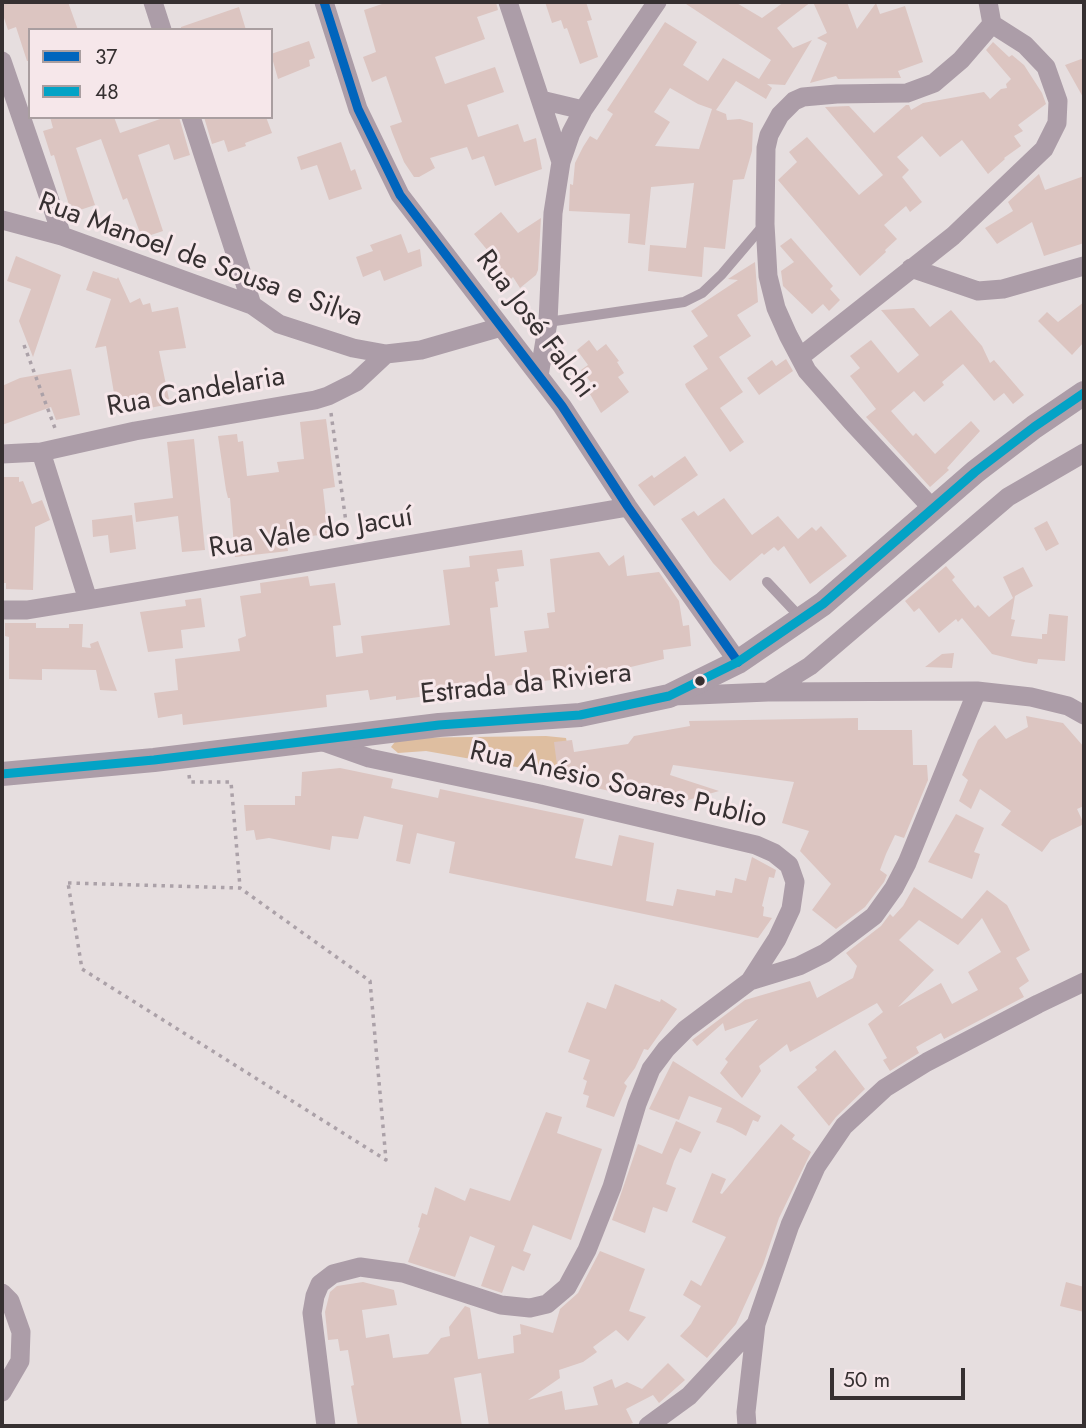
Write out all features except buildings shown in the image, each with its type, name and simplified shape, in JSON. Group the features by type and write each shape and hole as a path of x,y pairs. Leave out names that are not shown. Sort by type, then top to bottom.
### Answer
{"street":[{"path":"153,2 161,28"},
{"name":"Rua José Falchi","path":"324,2 358,109 401,195 562,406 628,507 738,662"},
{"path":"508,2 561,162"},
{"path":"539,376 548,322 554,213 561,162 583,110 657,2"},
{"path":"800,358 953,236 1044,149 1057,123 1058,101 1046,67 1025,44 992,24 988,2"},
{"path":"933,509 850,421 800,358 771,295 765,224 766,148 769,135 788,106 803,97 907,93 921,89 946,75 992,24"},
{"path":"2,61 62,236"},
{"path":"541,100 583,110"},
{"path":"192,119 252,305"},
{"name":"Rua Manoel de Sousa e Silva","path":"2,220 62,236 252,305 279,324 353,348 386,354 421,350 501,327"},
{"path":"911,268 978,291 1003,289 1084,266"},
{"name":"Rua Candelaria","path":"2,454 41,452 135,431 308,402 328,396 356,382 386,354"},
{"name":"Estrada da Riviera","path":"2,774 154,760 439,725 580,715 669,696 738,662 823,604 1034,427 1084,393"},
{"path":"41,452 88,600"},
{"path":"768,692 810,666 1008,496 1084,453"},
{"name":"Rua Vale do Jacuí","path":"2,610 27,610 88,600 628,507"},
{"path":"750,981 800,966 825,953 874,916 894,888 907,863 977,691"},
{"path":"669,696 768,692 977,691 1068,706 1084,715"},
{"name":"Rua Anésio Soares Publio","path":"316,739 369,758 731,838 774,853 789,865 795,882 791,909 777,939 750,981 686,1028 651,1069 636,1104 612,1187 587,1250 567,1287 547,1304 530,1308 502,1305 403,1273 360,1267 333,1274 320,1284 312,1313 326,1426"},
{"path":"747,1426 746,1412 756,1324 790,1225 816,1167 844,1126 885,1088 927,1062 1084,982"},
{"path":"2,1293 10,1301 21,1332 20,1361 2,1392"},
{"path":"648,1426 689,1396 756,1324"}],"lane":[{"path":"548,322 684,302 702,293 722,274 765,224"},
{"path":"767,582 802,618"}],"path":[{"path":"24,345 61,446"},
{"path":"328,396 351,556"},
{"path":"190,782 230,782 240,888 370,981 386,1160 82,969 68,883 240,888"}],"shaded area":[{"path":"398,738 566,738 573,777 426,751 398,753 391,747"}],"transit line":[{"name":"37","path":"324,2 358,109 400,195 562,406 628,507 738,662"},
{"name":"48","path":"2,774 154,760 439,725 580,715 669,696 738,662 823,604 975,472 1084,393"}]}
